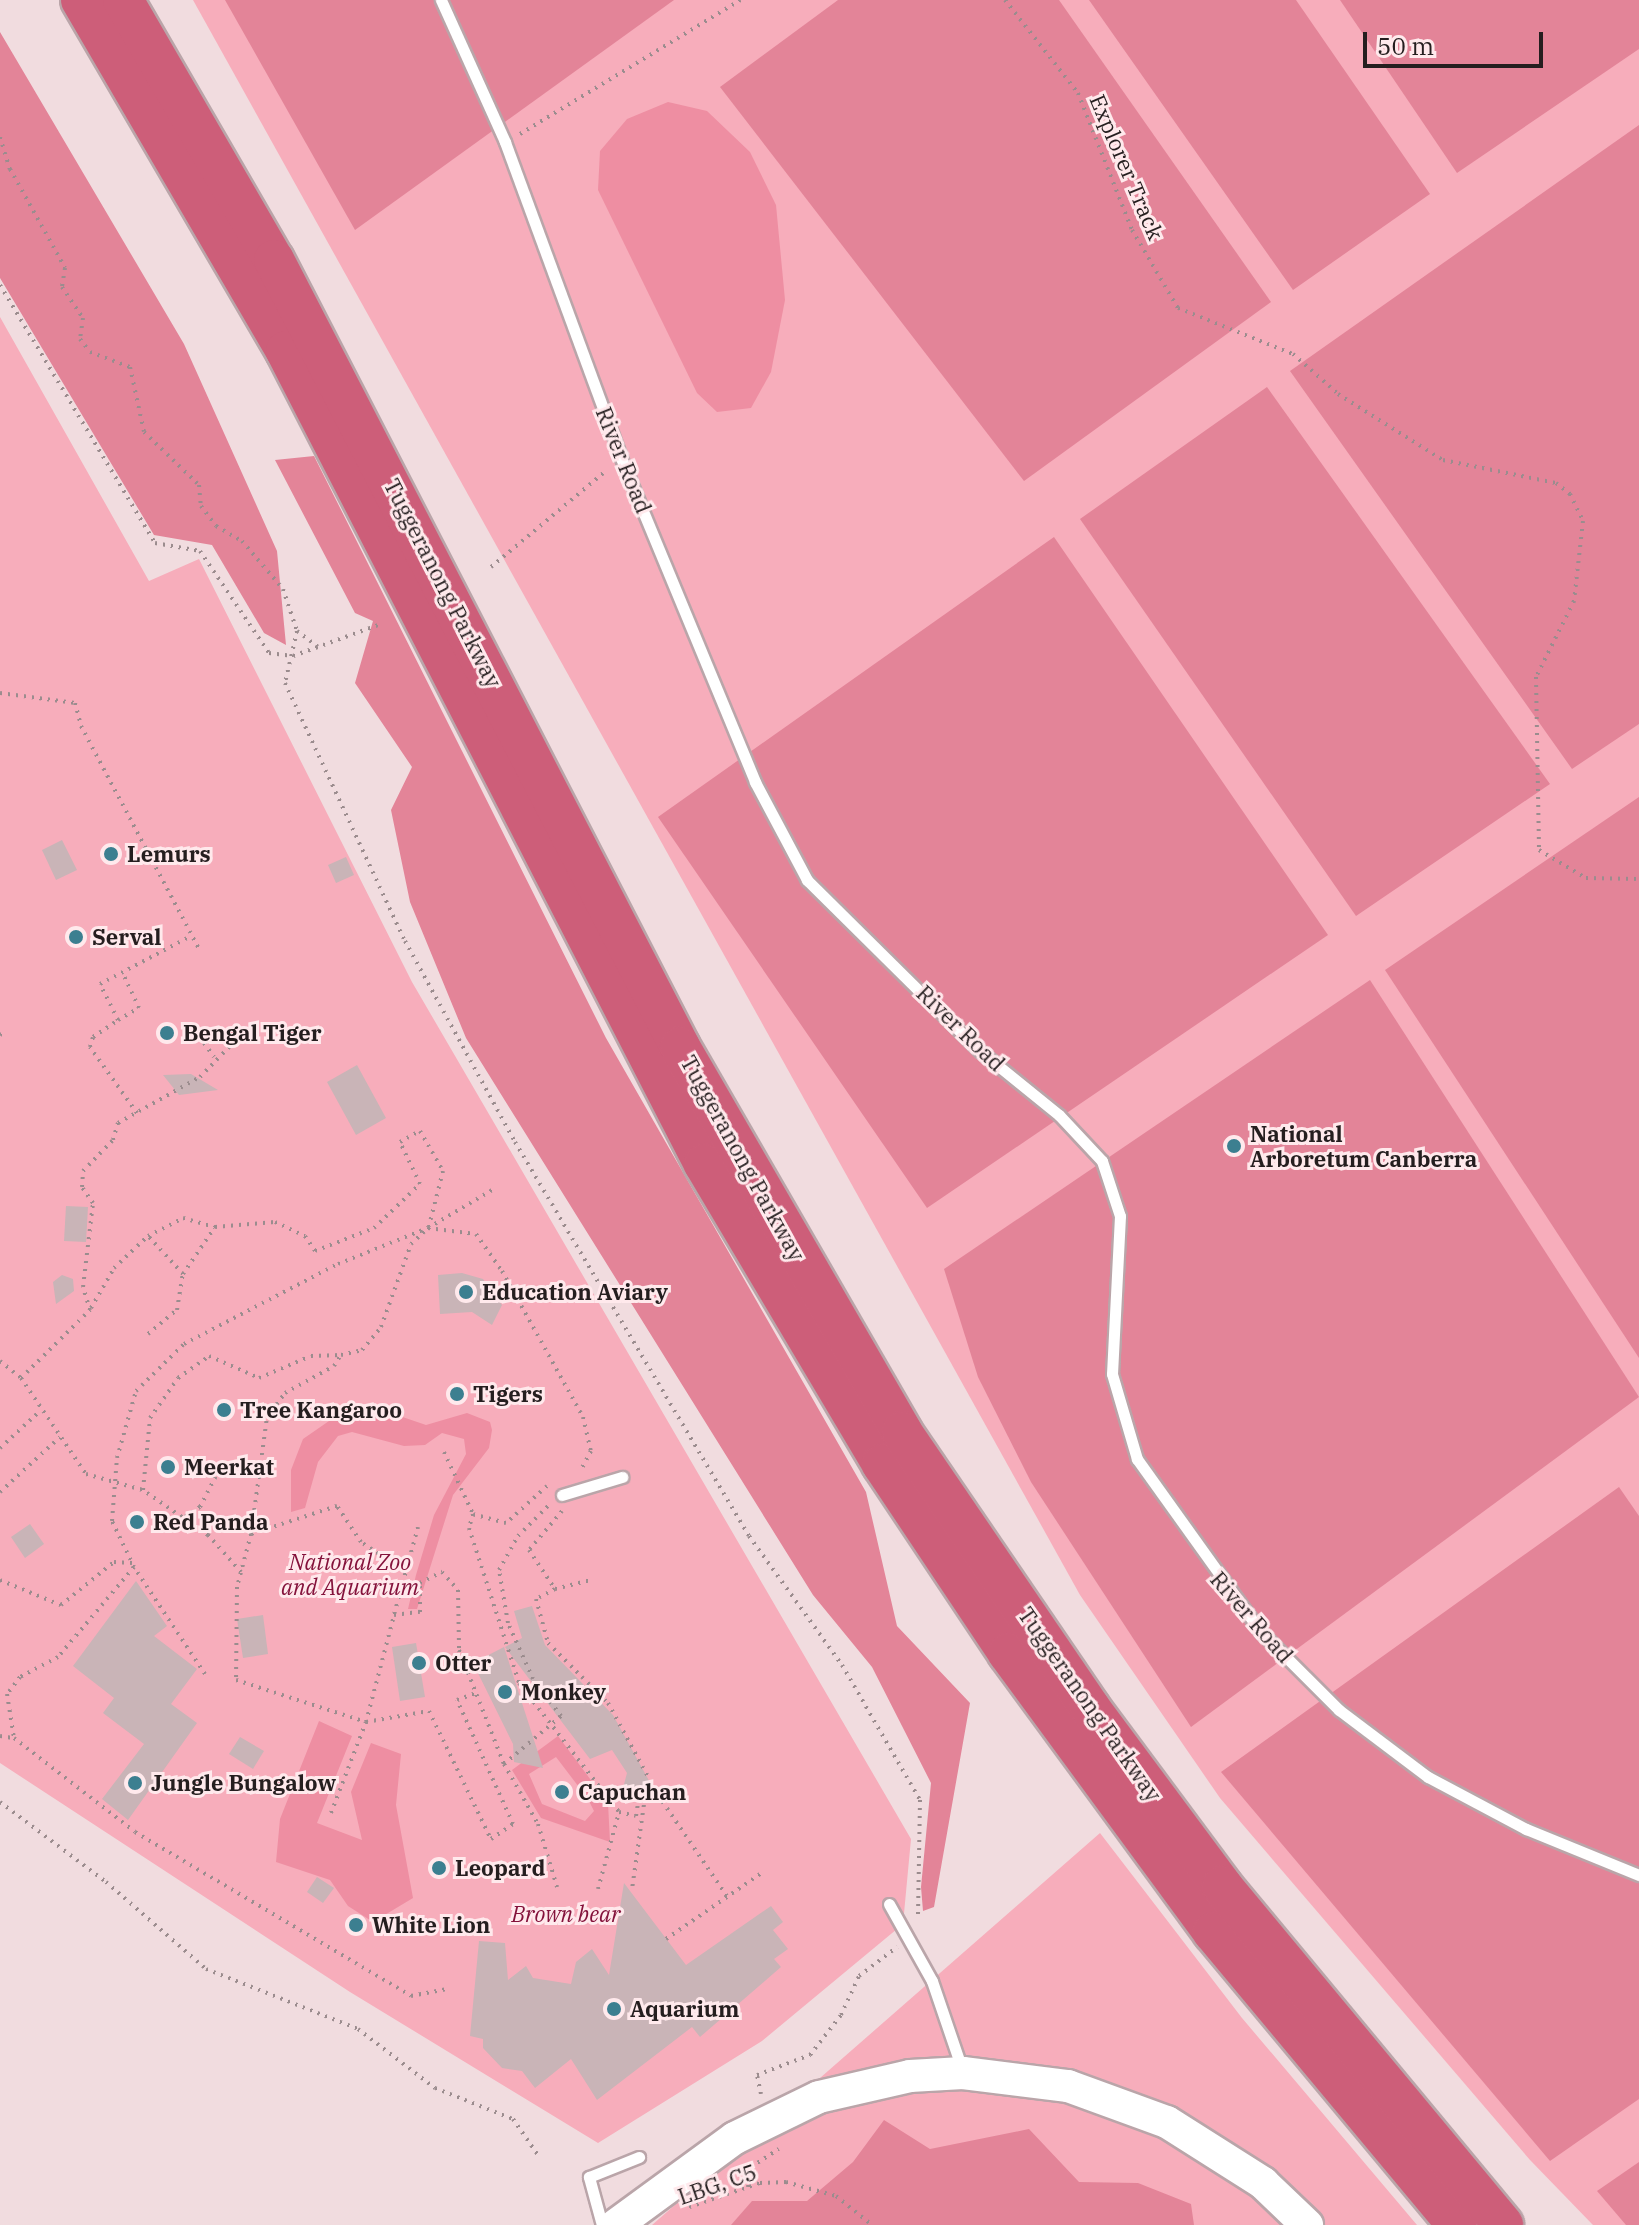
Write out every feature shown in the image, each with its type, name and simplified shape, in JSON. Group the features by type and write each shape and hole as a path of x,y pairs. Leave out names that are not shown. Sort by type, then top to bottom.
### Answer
{"highway":[{"name":"Tuggeranong Parkway","path":"81,0 286,351 704,1164 882,1464 1008,1653 1213,1932 1457,2225"},
{"name":"Tuggeranong Parkway","path":"123,0 274,260 680,1047 902,1432 1090,1708 1222,1886 1503,2225"}],"street":[{"path":"616,2225 773,2117 867,2084 963,2073 1068,2086 1167,2122 1263,2183 1307,2225"}],"lane":[{"name":"River Road","path":"441,0 505,142 621,458 755,782 807,880 980,1051 1049,1106 1102,1161 1120,1216 1109,1330 1122,1421 1137,1459 1196,1549 1261,1632 1339,1710 1428,1777 1526,1829 1639,1875"},
{"path":"562,1495 622,1477"},
{"path":"889,1904 913,1946 963,2073"},
{"path":"602,2225 589,2177 639,2157"}],"path":[{"path":"505,142 740,0"},
{"name":"Explorer Track","path":"1005,0 1078,93 1132,230 1178,308 1293,354 1338,394 1443,460 1556,483 1570,494 1583,521 1574,601 1536,677 1539,850 1586,878 1639,879"},
{"path":"0,137 10,169 65,268 62,287 83,318 80,339 90,352 130,367 144,432 199,485 201,506 216,526 242,541 283,589 297,631 285,683 412,955 590,1274 749,1536 842,1665 920,1800 913,1946 880,1956 859,1976 841,2015 810,2055 757,2075 773,2117"},
{"path":"0,285 155,543 200,551 269,653 293,656 381,624"},
{"path":"491,567 621,458"},
{"path":"297,631 318,647"},
{"path":"0,693 75,703 200,951"},
{"path":"118,1020 100,984 191,936"},
{"path":"122,972 139,1008 93,1037 90,1047 137,1113"},
{"path":"204,1043 214,1057"},
{"path":"90,1310 83,1287 93,1203 82,1187 83,1171 113,1140 118,1123 200,1077 214,1057 230,1046"},
{"path":"21,1378 90,1310 114,1268 148,1236 183,1218 215,1227 275,1222 305,1236 315,1251 374,1228 420,1184 400,1142 420,1131 443,1171 428,1228 411,1244 381,1327 362,1350 341,1355 311,1356 259,1378 209,1356 158,1402 150,1418 143,1490"},
{"path":"205,1674 133,1565 112,1521 115,1478 136,1391 184,1344 338,1264 428,1228 494,1189"},
{"path":"148,1334 177,1310 183,1274 215,1227"},
{"path":"428,1228 476,1234 502,1271 583,1417 591,1451 582,1469 568,1476"},
{"path":"148,1236 183,1274"},
{"path":"341,1355 334,1366 285,1393 267,1417 251,1534 241,1572 236,1680 366,1722 429,1711 491,1839 513,1824 457,1700 476,1693"},
{"path":"0,1361 21,1378 86,1474 115,1478 143,1490 185,1517 241,1572"},
{"path":"0,1448 41,1410"},
{"path":"0,1492 60,1436"},
{"path":"444,1452 473,1514 469,1528 514,1670 619,1812 636,1816 639,1796 645,1797 632,1890"},
{"path":"185,1517 200,1507 219,1470"},
{"path":"473,1514 506,1523 554,1483"},
{"path":"504,1764 555,1727 561,1716 533,1679 508,1623 499,1570 518,1536 562,1495 566,1506 529,1550 555,1589"},
{"path":"251,1534 337,1506 361,1542 405,1571"},
{"path":"331,1813 366,1722 418,1527"},
{"path":"0,1580 61,1605 114,1562 133,1565"},
{"path":"14,1738 7,1694 20,1677 58,1657 133,1565"},
{"path":"394,1615 420,1612 420,1583 442,1572 458,1590 459,1650 504,1764 538,1824 557,1887"},
{"path":"590,1580 555,1589 536,1599 548,1643 608,1703 658,1795 727,1896"},
{"path":"0,1736 14,1738 135,1832 411,1996 448,1989"},
{"path":"0,1802 106,1882 206,1969 358,2029 435,2088 513,2119 540,2158"},
{"path":"598,1889 619,1812"},
{"path":"666,1939 763,1872"},
{"name":"LBG, C5","path":"685,2209 760,2183 786,2182 836,2196 872,2225"}],"green space":[{"name":"National Arboretum Canberra","path":"193,0 1639,0 1639,2225 1593,2225 1530,2160 1220,1798 1080,1595"},
{"name":"National Zoo and Aquarium","path":"0,317 149,581 199,559 412,982 911,1839 903,1924 762,2041 598,2143 350,1992 0,1763"},
{"path":"1100,1833 1242,2018 1417,2225 652,2225"}],"shaded area":[{"path":"225,0 674,0 355,230"},
{"path":"838,0 1059,0 1271,302 1024,481 720,87"},
{"path":"1089,0 1296,0 1430,194 1293,290"},
{"path":"1340,0 1639,0 1639,49 1457,173"},
{"path":"0,32 184,344 277,551 286,645 264,633 212,545 154,535 0,278"},
{"path":"668,102 707,111 750,152 776,205 785,300 771,372 751,408 717,412 697,393 598,190 600,151 627,119"},
{"path":"1639,125 1639,724 1572,769 1290,371"},
{"path":"1267,387 1550,784 1356,916 1080,519"},
{"path":"314,456 606,1038 866,1492 897,1626 970,1703 934,1907 923,1911 921,1887 931,1783 872,1667 813,1595 466,1038 410,902 391,810 412,767 355,683 373,621 355,613 275,460"},
{"path":"1054,537 1328,935 927,1208 658,817"},
{"path":"1639,797 1639,1358 1385,970"},
{"path":"1370,980 1639,1397 1191,1727 1031,1482 978,1377 944,1269"},
{"path":"382,1410 426,1425 467,1413 490,1422 492,1430 489,1448 453,1495 417,1609 408,1609 416,1575 434,1515 466,1454 464,1439 442,1433 425,1445 404,1446 352,1432 338,1436 318,1462 305,1508 291,1512 291,1470 303,1439 342,1412"},
{"path":"1619,1487 1639,1516 1639,2099 1550,2161 1221,1772"},
{"path":"319,1721 352,1736 317,1823 362,1840 351,1792 371,1743 401,1754 396,1805 413,1898 373,1922 348,1906 330,1880 276,1862 280,1819"},
{"path":"558,1736 608,1803 610,1842 541,1818 512,1770","holes":["556,1757 594,1811 585,1821 542,1804 529,1774"]},
{"path":"884,2120 930,2149 1029,2129 1079,2182 1138,2183 1191,2204 1194,2225 731,2225 752,2201 807,2201 853,2162"},
{"path":"1639,2162 1639,2225 1626,2225 1597,2191"}],"building":[{"path":"62,840 77,870 56,880 42,850"},
{"path":"346,857 354,875 336,883 328,865"},
{"path":"357,1065 386,1118 356,1135 327,1082"},
{"path":"191,1074 218,1090 179,1095 163,1075"},
{"path":"66,1206 88,1207 86,1242 64,1241"},
{"name":"Education Aviary","path":"462,1273 483,1279 502,1305 492,1325 472,1312 440,1314 438,1275"},
{"path":"62,1275 73,1279 74,1291 56,1304 53,1282"},
{"path":"30,1524 44,1544 25,1558 11,1537"},
{"path":"136,1581 167,1626 154,1636 197,1669 171,1704 197,1723 128,1820 102,1799 144,1744 103,1713 114,1698 73,1666"},
{"path":"532,1606 545,1645 613,1715 658,1797 623,1788 627,1773 612,1750 590,1759 505,1647 522,1638 514,1611"},
{"path":"263,1615 268,1654 243,1658 237,1619"},
{"path":"416,1643 425,1697 400,1701 392,1647"},
{"name":"Monkey","path":"504,1647 543,1768 514,1762 513,1744 473,1663"},
{"path":"240,1737 264,1751 253,1769 229,1754"},
{"path":"317,1877 334,1888 323,1903 307,1892"},
{"path":"624,1883 686,1965 771,1906 783,1922 773,1930 788,1949 774,1959 781,1967 700,2037 692,2027 597,2100 571,2059 535,2088 522,2071 502,2068 483,2048 483,2039 470,2036 479,1941 505,1943 508,1980 526,1966 533,1978 571,1984 576,1962 592,1949 609,1975"}],"place":[{"name":"Lemurs","path":"111,854"},
{"name":"Serval","path":"76,937"},
{"name":"Bengal Tiger","path":"167,1033"},
{"name":"National Arboretum Canberra","path":"1234,1146"},
{"name":"Education Aviary","path":"466,1292"},
{"name":"Tigers","path":"457,1394"},
{"name":"Tree Kangaroo","path":"224,1410"},
{"name":"Meerkat","path":"168,1467"},
{"name":"Red Panda","path":"137,1522"},
{"name":"Otter","path":"419,1663"},
{"name":"Monkey","path":"505,1692"},
{"name":"Jungle Bungalow","path":"135,1783"},
{"name":"Capuchan","path":"562,1792"},
{"name":"Leopard","path":"439,1868"},
{"name":"White Lion","path":"356,1925"},
{"name":"Aquarium","path":"614,2009"}],"park label":[{"name":"Brown bear","path":"566,1914"}]}
